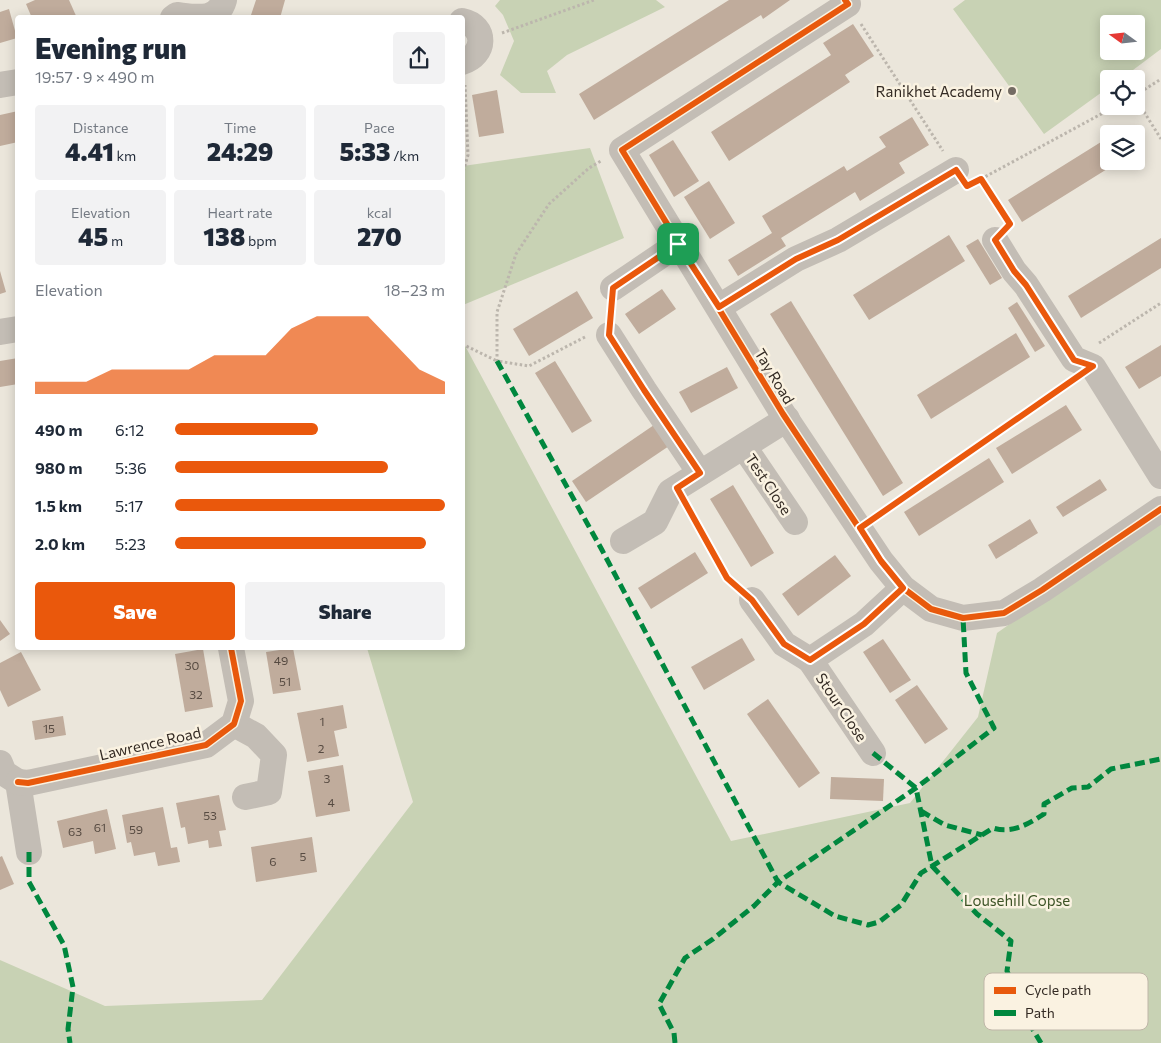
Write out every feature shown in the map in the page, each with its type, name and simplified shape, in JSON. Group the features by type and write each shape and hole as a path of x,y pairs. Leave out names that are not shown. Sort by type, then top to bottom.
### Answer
{"street":[{"path":"214,15 224,0"},
{"path":"456,0 458,15"},
{"path":"622,150 846,2"},
{"path":"176,11 198,15"},
{"path":"465,22 478,30 481,41 479,49 474,56 465,61"},
{"path":"0,85 15,82"},
{"name":"Tay Road","path":"622,150 787,419 881,561 903,588 931,608 963,618 1004,613 1042,590 1161,509"},
{"path":"719,307 796,259 838,240 956,170"},
{"path":"995,240 1014,271 1083,363 1161,476"},
{"path":"613,288 678,244"},
{"path":"0,332 15,330"},
{"path":"609,335 700,473"},
{"name":"Test Close","path":"624,541 655,522 670,492 787,419"},
{"name":"Test Close","path":"744,447 795,522"},
{"name":"Stour Close","path":"810,660 864,624 903,588"},
{"name":"Stour Close","path":"752,600 784,644 810,660 873,753"},
{"path":"231,650 241,701 234,724 256,736 274,755 269,792 245,797"},
{"name":"Lawrence Road","path":"18,782 28,783 206,745 234,724"},
{"path":"0,763 4,773 18,782 29,852"}],"path":[{"path":"481,41 594,0"},
{"path":"846,2 967,186 1100,115"},
{"path":"1145,89 1161,79"},
{"path":"465,99 468,154 465,165"},
{"path":"1145,113 1161,139"},
{"path":"497,361 497,312 516,254 549,204 590,168 622,150"},
{"path":"981,179 1010,224 995,240"},
{"path":"860,528 1161,303"},
{"path":"465,345 497,361 529,366 589,335 609,335"},
{"path":"677,488 727,578 752,600"}],"green space":[{"path":"500,0 656,0 665,7 567,55 547,71 556,93 521,93 500,75 514,41 503,15 495,6"},
{"path":"965,0 1161,0 1161,49 1133,70 1100,70 1100,94 1044,134 953,9"},
{"path":"590,148 624,238 465,304 465,166"},
{"name":"Lousehill Copse","path":"465,346 731,841 910,803 978,717 997,633 1161,518 1161,1043 0,1043 0,960 105,1006 262,1000 413,802 368,650 465,650"}],"building":[{"path":"35,0 69,0 76,15 31,15 26,4"},
{"path":"256,0 285,0 281,15 251,15"},
{"path":"729,0 790,0 763,19 761,15 594,120 579,94"},
{"path":"9,9 15,31 15,39 0,43 0,12"},
{"path":"853,24 874,56 845,75 850,82 729,161 711,132 831,55 823,43"},
{"path":"497,90 504,133 479,137 472,95"},
{"path":"15,112 15,143 0,146 0,115"},
{"path":"912,117 929,145 899,163 905,173 860,201 855,192 781,238 786,246 738,276 728,260 772,233 762,216 844,166 847,171 886,147 879,137"},
{"path":"673,140 699,181 674,197 649,155"},
{"path":"1100,143 1100,170 1106,170 1022,222 1008,200"},
{"path":"709,181 735,223 710,239 684,197"},
{"path":"949,235 965,261 869,320 853,295"},
{"path":"1161,238 1161,268 1081,318 1068,296"},
{"path":"978,239 1002,278 990,285 966,246"},
{"path":"0,271 6,292 0,294"},
{"path":"662,289 676,309 639,334 625,314"},
{"path":"577,291 593,318 529,356 513,329"},
{"path":"791,301 903,483 883,496 770,314"},
{"path":"1017,302 1045,346 1035,352 1008,308"},
{"path":"1016,333 1030,357 931,419 917,395"},
{"path":"1161,345 1161,376 1139,389 1125,367"},
{"path":"15,358 15,384 0,387 0,361"},
{"path":"555,361 592,421 572,433 535,373"},
{"path":"727,367 738,388 691,413 679,392"},
{"path":"1066,405 1082,430 1012,474 996,448"},
{"path":"654,425 669,446 586,502 572,481"},
{"path":"989,458 1004,482 919,536 904,512"},
{"path":"1100,479 1107,490 1063,517 1056,507"},
{"path":"733,485 774,553 751,567 710,499"},
{"path":"1030,519 1038,533 996,559 988,545"},
{"path":"695,552 708,573 651,609 638,588"},
{"path":"835,555 851,576 798,616 782,594"},
{"path":"0,620 10,634 0,641"},
{"path":"742,638 755,660 704,690 691,667"},
{"path":"883,639 911,680 890,693 863,652"},
{"path":"203,650 213,707 185,712 175,654"},
{"path":"293,650 301,690 273,694 266,652"},
{"path":"21,652 41,690 8,707 0,690 0,663"},
{"path":"917,685 948,729 925,744 895,700"},
{"path":"768,699 820,773 799,788 747,714"},
{"path":"343,705 347,728 334,731 339,756 307,762 297,713"},
{"path":"63,716 66,735 35,740 32,721"},
{"path":"343,765 350,811 316,817 308,771"},
{"path":"831,777 884,779 883,801 830,799"},
{"path":"219,795 226,830 219,831 222,846 209,848 208,840 188,844 185,827 181,828 176,803"},
{"path":"163,807 171,848 177,847 180,862 158,866 155,852 134,856 131,842 127,843 122,815"},
{"path":"107,809 116,849 95,854 93,841 63,848 57,821"},
{"path":"312,837 317,872 256,882 251,847"},
{"path":"2,856 14,884 0,890 0,857"}],"marked path":[{"path":"497,361 602,550 778,882 916,788 994,728 966,673 963,618"},
{"path":"873,753 916,788 932,866 977,914 1011,941 1008,973"},
{"path":"675,1043 674,1033 659,1004 685,958 713,939 754,906 778,882 835,916 868,925 879,922 901,905 921,873 993,828 1007,830 1020,827 1044,814 1044,804 1072,788 1088,787 1111,769 1161,759"},
{"path":"921,811 945,825 982,835"},
{"path":"29,852 29,882 64,945 73,987 68,1029 70,1043"},
{"path":"1033,1030 1041,1043"}],"cycle path":[{"path":"845,0 848,4 622,150 783,414 881,561 903,588 931,609 963,618 1004,613 1042,590 1161,509"},
{"path":"719,307 796,259 838,240 956,170"},
{"path":"18,782 28,783 206,745 234,724 241,701 231,650"}],"place":[{"name":"Ranikhet Academy","path":"1012,91"}],"route":[{"path":"956,170 967,186 981,179 1010,224 995,240 1074,360 1093,366 860,528 881,561 903,588 864,624 810,660 784,644 752,600 727,578 677,488 700,473 609,335 613,288 678,244 719,307 796,259 838,240 956,170"}]}
